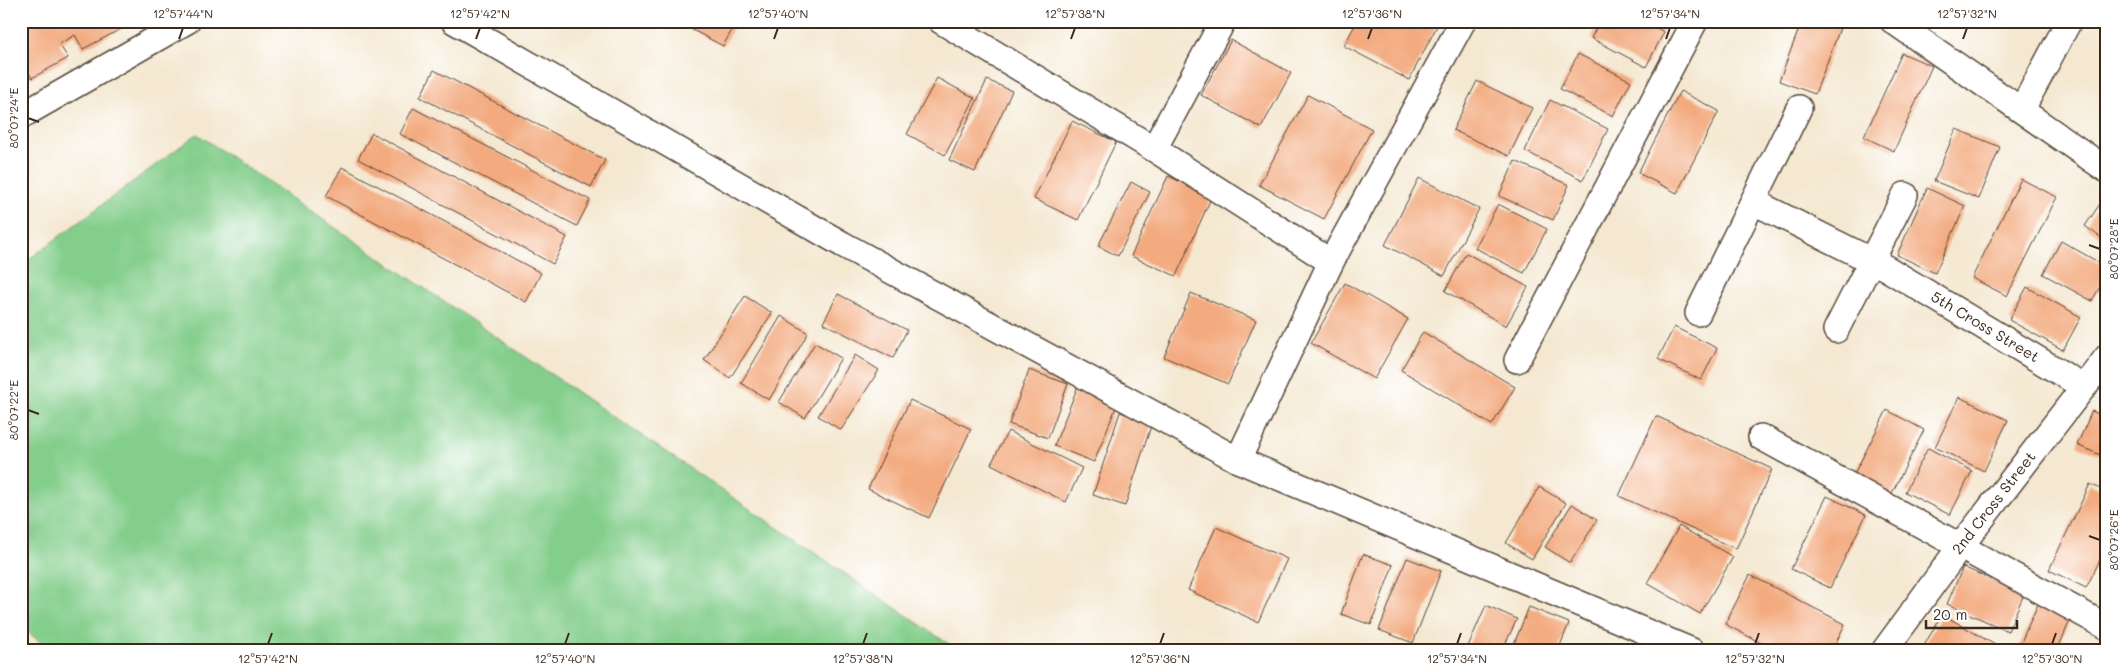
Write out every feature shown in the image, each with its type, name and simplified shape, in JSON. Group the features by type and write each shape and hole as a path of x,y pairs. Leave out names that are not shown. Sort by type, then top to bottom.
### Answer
{"street":[{"path":"21,116 187,21"},
{"path":"454,21 842,244 1238,460 1692,651"},
{"path":"942,21 1154,149 1331,262"},
{"path":"1154,149 1223,21"},
{"path":"1238,460 1331,262 1463,21"},
{"path":"1517,360 1695,21"},
{"path":"1893,21 2107,170"},
{"path":"2022,109 2069,21"},
{"path":"1698,313 1799,108"},
{"path":"1836,330 1878,264 1904,195"},
{"name":"5th Cross Street","path":"1754,202 1878,264 2084,387"},
{"name":"2nd Cross Street","path":"1884,651 1960,548 2107,357"},
{"path":"1761,437 1960,548 2107,627"}],"green space":[{"path":"197,134 959,651 52,651 21,627 21,265"}],"building":[{"path":"21,21 116,21 121,29 83,49 75,35 59,44 68,58 32,78 21,59"},
{"path":"693,21 737,21 723,46 689,28"},
{"path":"1357,21 1432,21 1438,24 1409,80 1344,46"},
{"path":"1600,21 1643,21 1664,32 1646,67 1591,38"},
{"path":"1802,21 1842,23 1815,94 1779,81"},
{"path":"1231,40 1291,73 1261,128 1201,95"},
{"path":"1902,53 1932,66 1894,151 1864,137"},
{"path":"1578,54 1631,81 1613,116 1560,89"},
{"path":"434,70 605,160 591,187 420,97"},
{"path":"937,78 975,98 945,155 907,134"},
{"path":"987,80 1012,91 975,172 949,160"},
{"path":"1477,81 1532,108 1509,156 1453,130"},
{"path":"1680,91 1719,111 1677,193 1638,173"},
{"path":"1308,95 1372,129 1324,219 1259,185"},
{"path":"1550,100 1608,129 1583,180 1525,151"},
{"path":"413,108 590,200 577,226 400,134"},
{"path":"1072,121 1116,142 1078,220 1034,199"},
{"path":"1956,129 2000,147 1979,199 1934,181"},
{"path":"372,133 567,237 553,264 358,159"},
{"path":"1515,161 1569,185 1553,220 1499,196"},
{"path":"342,167 541,273 526,302 326,196"},
{"path":"1168,176 1212,196 1176,276 1131,256"},
{"path":"1419,178 1479,209 1444,276 1385,245"},
{"path":"2021,179 2057,197 2007,296 1972,278"},
{"path":"1131,182 1150,192 1118,256 1098,246"},
{"path":"1927,188 1965,206 1935,273 1897,255"},
{"path":"2104,198 2107,200 2107,242 2085,226"},
{"path":"1498,204 1547,229 1524,273 1475,248"},
{"path":"2061,241 2107,267 2107,274 2092,301 2043,274"},
{"path":"1466,253 1528,287 1506,326 1445,291"},
{"path":"1345,283 1408,319 1374,379 1311,343"},
{"path":"2027,287 2081,317 2063,350 2009,320"},
{"path":"1191,293 1256,320 1228,384 1164,357"},
{"path":"838,294 907,330 893,358 823,323"},
{"path":"745,296 772,313 730,378 704,360"},
{"path":"781,316 808,333 769,400 741,383"},
{"path":"1674,327 1717,348 1701,380 1658,359"},
{"path":"1423,332 1515,387 1492,425 1401,370"},
{"path":"815,343 841,358 805,418 779,402"},
{"path":"855,355 879,370 841,430 818,416"},
{"path":"1029,370 1068,384 1048,438 1009,424"},
{"path":"1078,386 1118,402 1094,462 1054,446"},
{"path":"1959,397 2008,420 1984,471 1935,447"},
{"path":"910,400 971,429 929,518 868,489"},
{"path":"1887,410 1924,430 1891,495 1853,476"},
{"path":"2092,411 2107,418 2107,458 2077,445"},
{"path":"1120,412 1152,423 1125,506 1093,495"},
{"path":"1656,416 1772,469 1736,549 1619,496"},
{"path":"1008,431 1082,468 1066,502 991,464"},
{"path":"1928,448 1972,471 1950,515 1905,492"},
{"path":"2090,484 2107,492 2107,546 2086,588 2049,570"},
{"path":"1539,487 1566,503 1532,559 1506,543"},
{"path":"1827,496 1866,515 1830,588 1791,569"},
{"path":"1572,504 1597,520 1570,563 1545,547"},
{"path":"1679,526 1733,557 1700,614 1647,583"},
{"path":"1216,527 1287,559 1258,622 1188,590"},
{"path":"1363,554 1393,565 1371,625 1341,614"},
{"path":"1407,558 1441,571 1413,643 1379,630"},
{"path":"1963,567 2024,594 2008,631 1947,604"},
{"path":"1750,575 1845,624 1832,651 1776,651 1725,624"},
{"path":"2038,604 2071,618 2057,651 2017,651"},
{"path":"1486,605 1517,619 1502,651 1466,651"},
{"path":"1529,607 1569,623 1558,651 1511,651"},
{"path":"1942,614 2002,649 2001,651 1921,651"}]}
